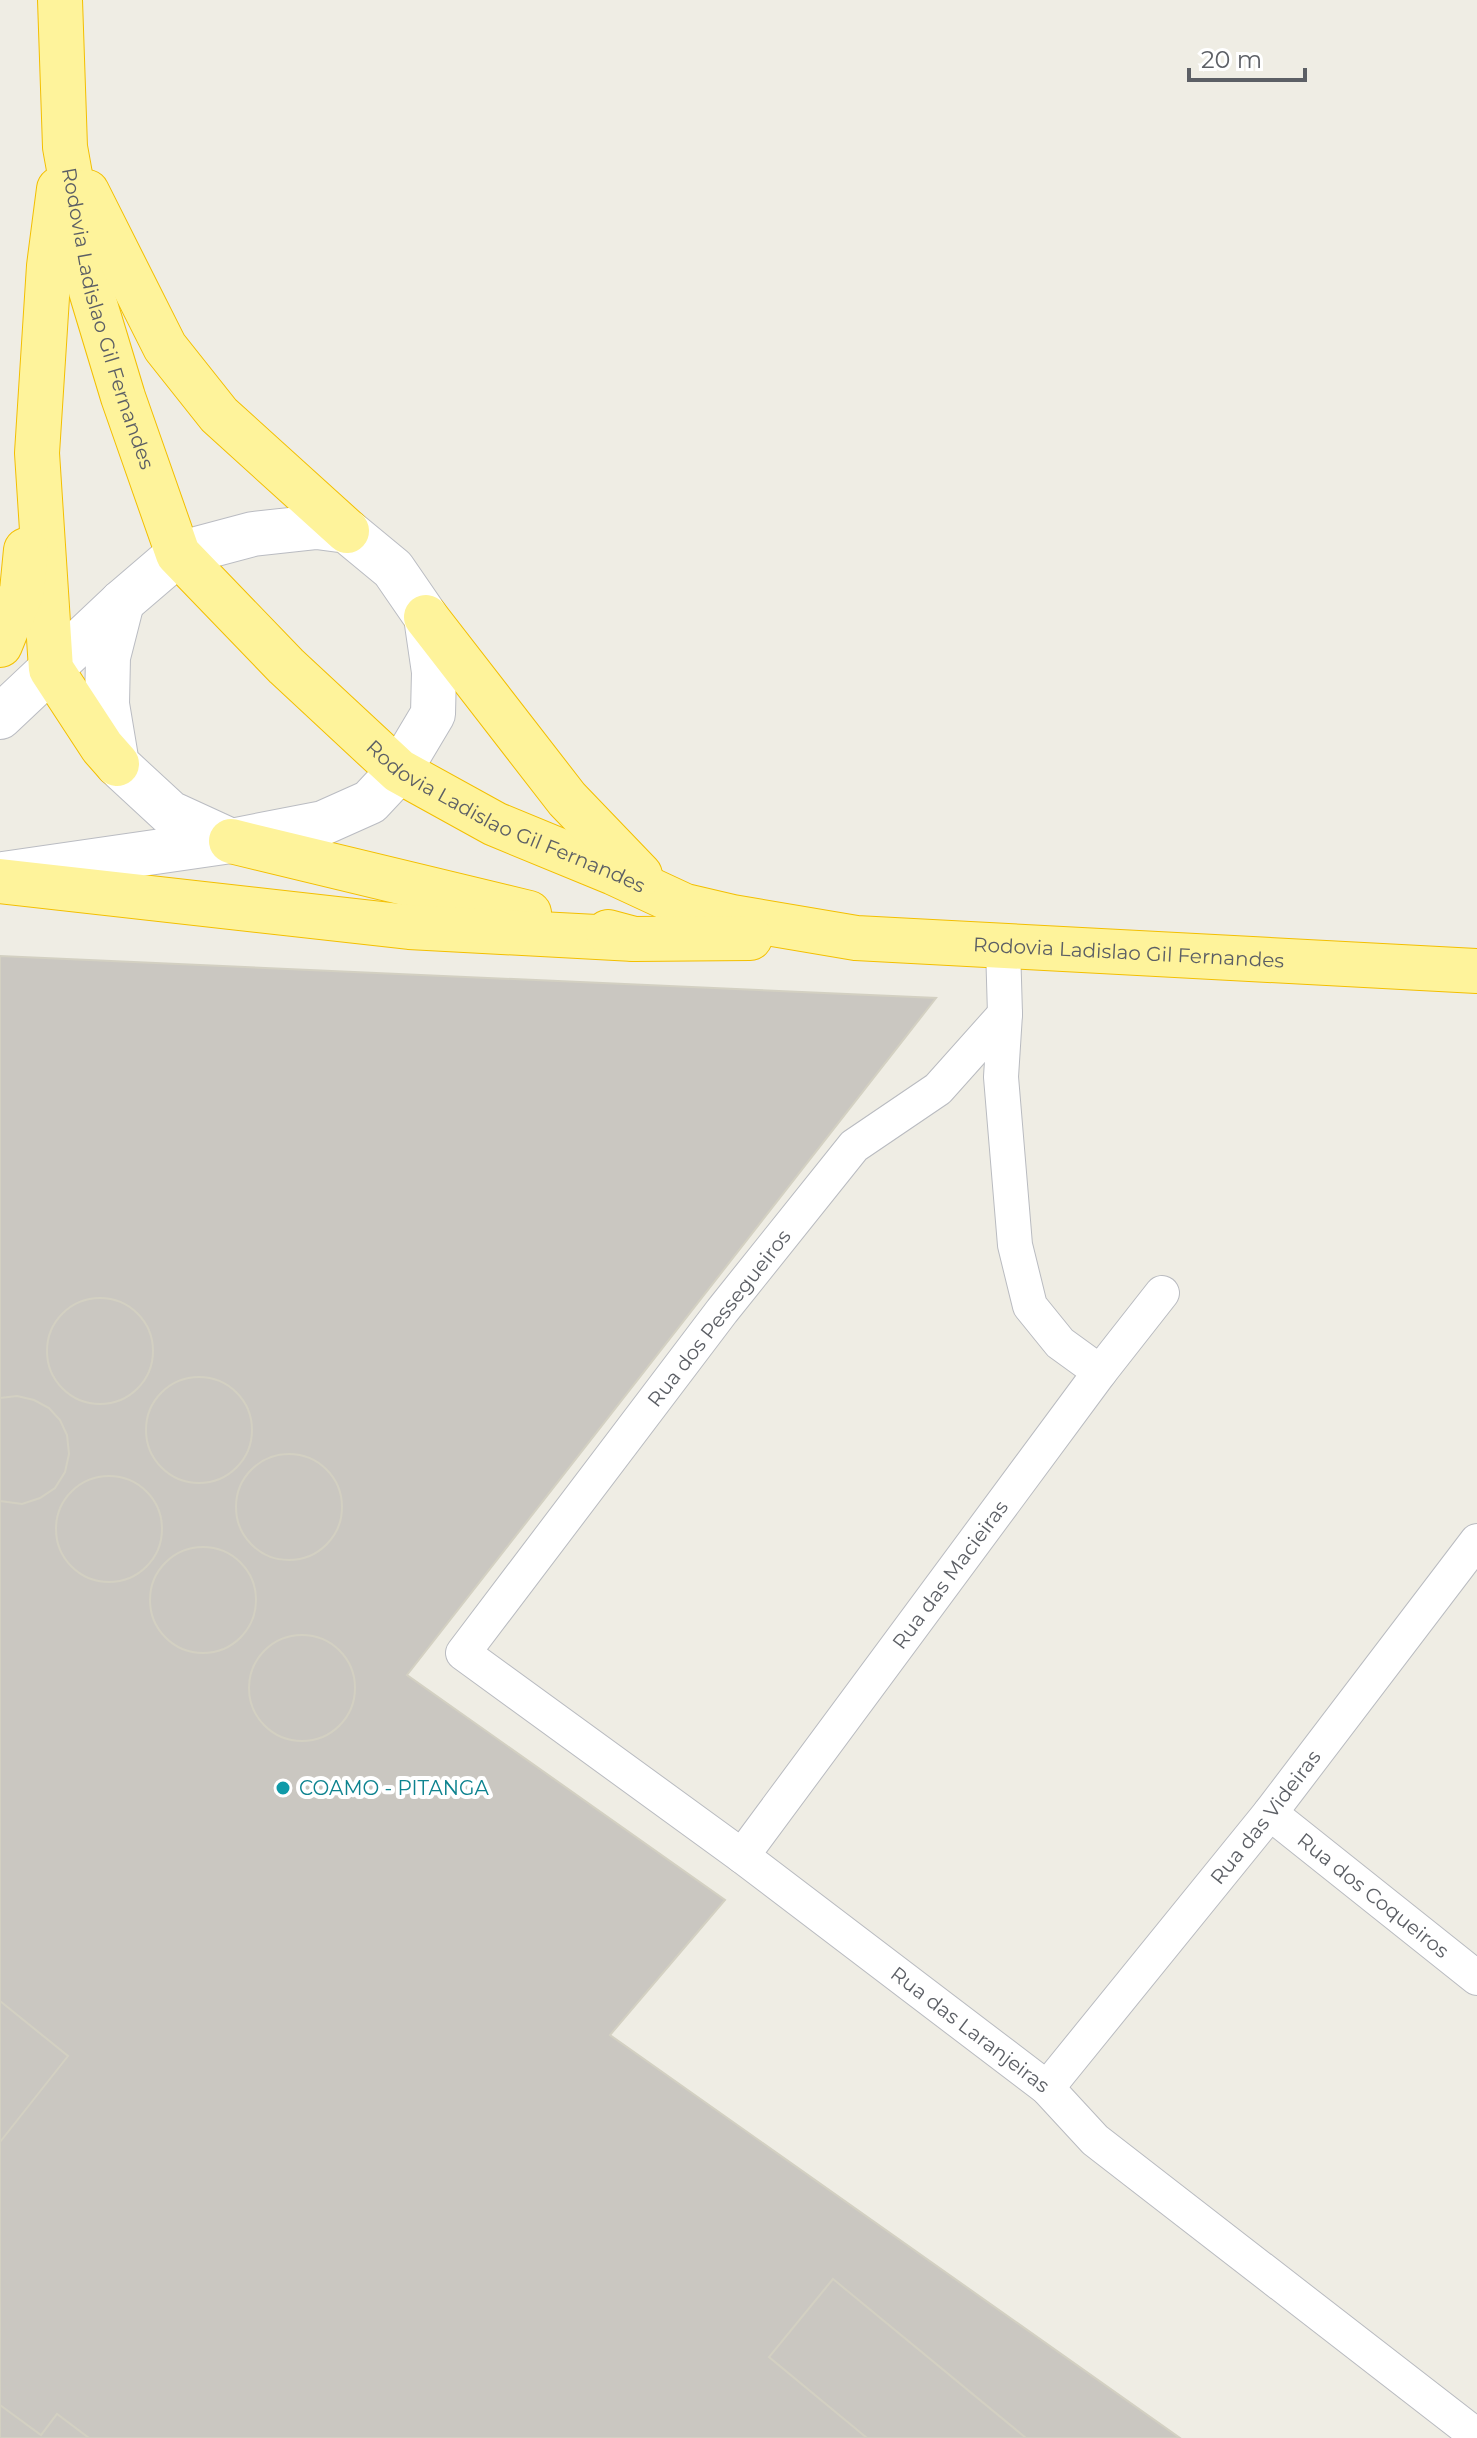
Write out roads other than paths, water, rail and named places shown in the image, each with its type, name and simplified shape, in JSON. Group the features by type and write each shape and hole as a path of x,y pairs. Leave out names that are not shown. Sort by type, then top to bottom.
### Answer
{"highway":[{"name":"Rodovia Ladislao Gil Fernandes","path":"60,0 65,147 91,291 123,397 178,554 286,666 399,771 495,824 685,906 732,917 856,938 1477,971"},
{"path":"0,645 22,591 37,453 49,266 65,147"},
{"path":"65,147 165,347 219,415 347,531"},
{"path":"37,453 51,669 102,747 117,764"},
{"path":"426,617 567,799 655,891"},
{"path":"231,841 634,939"},
{"path":"0,881 409,927 634,939 856,938"}],"main road":[{"path":"0,717 122,602 178,554 253,534 317,527 347,531 393,569 426,617 434,672 433,714 399,771 370,802 323,823 231,841 0,875"},
{"path":"122,602 108,657 107,704 117,764 170,813 231,841"}],"street":[{"path":"1003,947 1005,1014 1001,1077 1015,1245 1030,1306 1060,1343 1100,1372"},
{"name":"Rua dos Pessegueiros","path":"463,1653 722,1311 854,1146 938,1089 1005,1014"},
{"name":"Rua das Macieiras","path":"742,1856 1100,1372 1162,1293"},
{"name":"Rua das Videiras","path":"1047,2088 1270,1813 1477,1541"},
{"name":"Rua das Laranjeiras","path":"463,1653 742,1856 1047,2088 1095,2140 1467,2426"},
{"name":"Rua dos Coqueiros","path":"1270,1813 1477,1978"}],"place":[{"name":"COAMO - PITANGA","path":"283,1788"}]}
